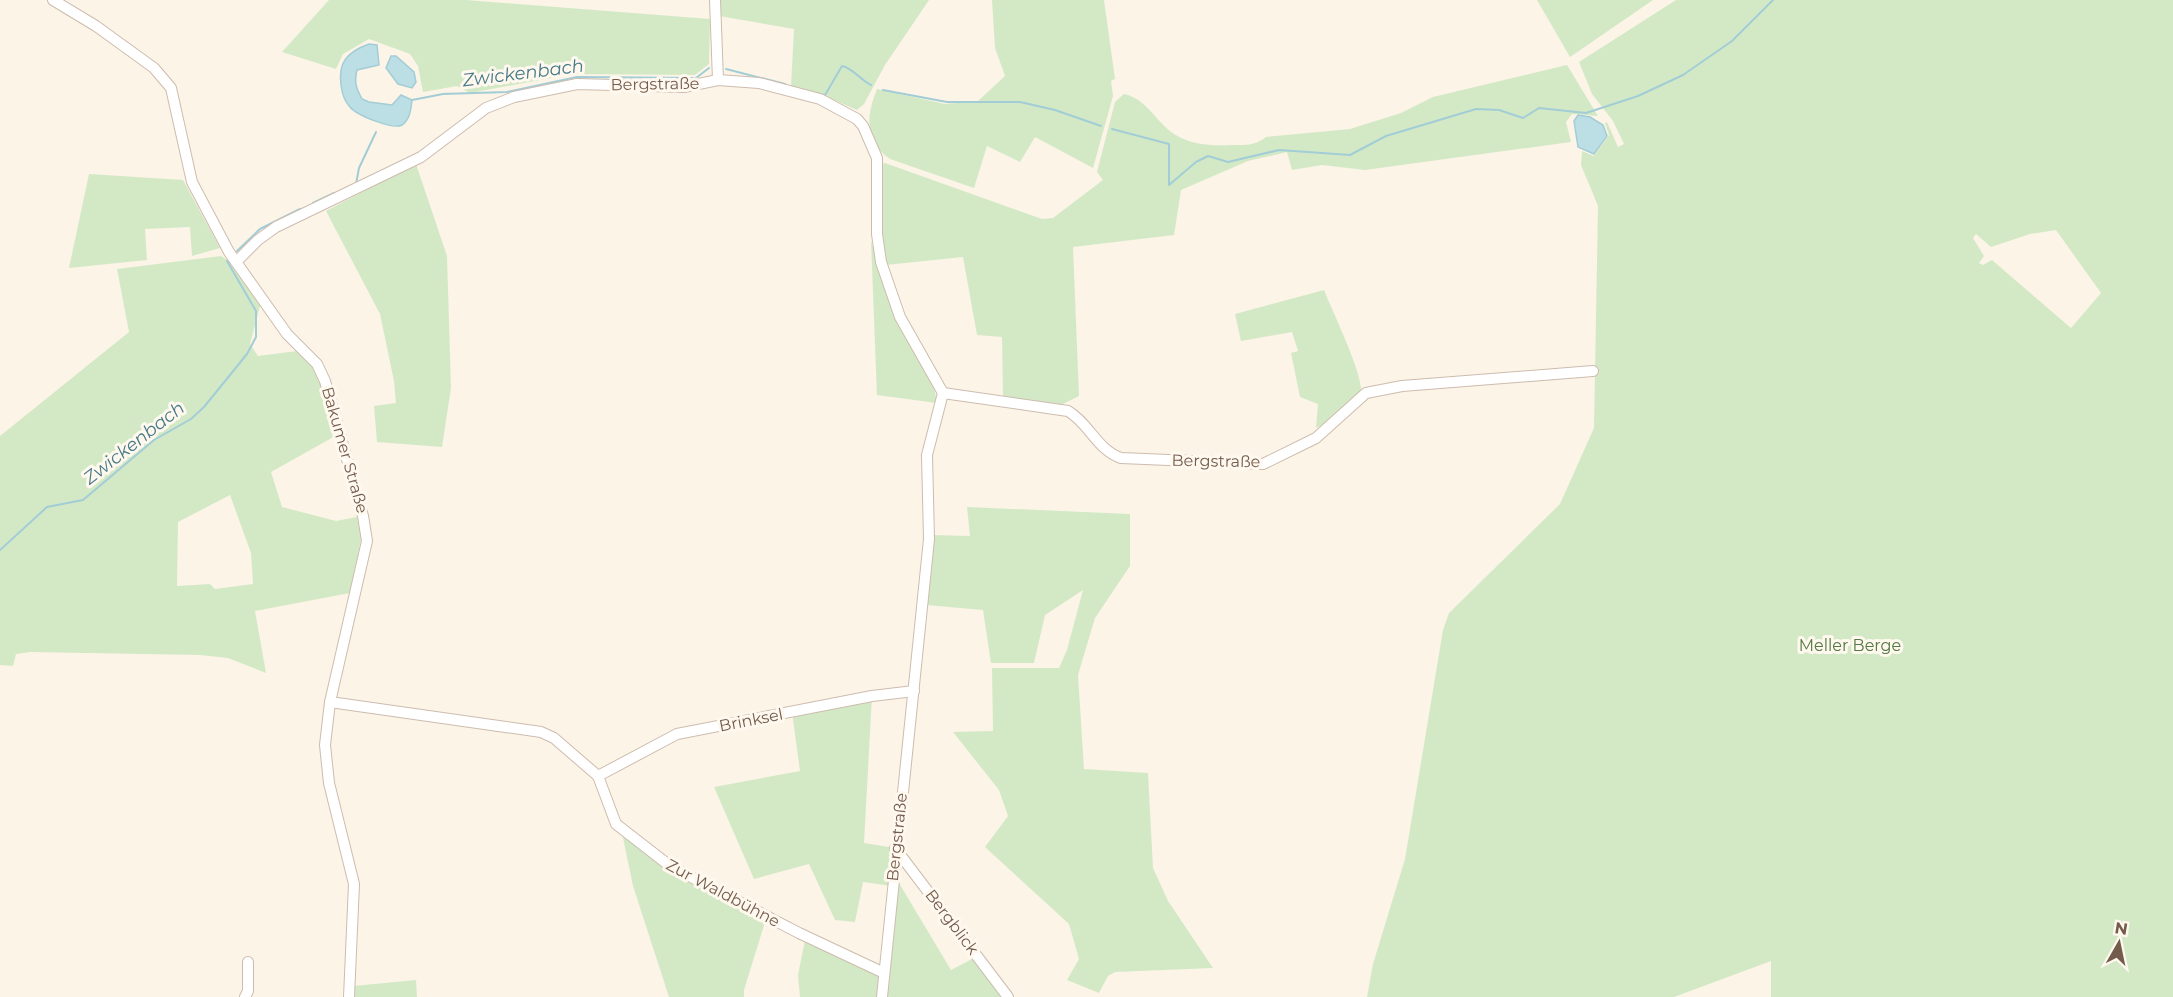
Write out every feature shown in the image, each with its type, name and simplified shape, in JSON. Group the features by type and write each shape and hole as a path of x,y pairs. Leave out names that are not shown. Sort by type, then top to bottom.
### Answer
{"street":[{"name":"Bakumer Straße","path":"53,0 96,26 154,68 171,88 192,182 236,262 287,333 317,364 325,381 363,516 367,541 330,702 325,744 328,783 354,884 349,997"},
{"path":"716,0 718,80"},
{"name":"Bergstraße","path":"236,262 258,240 276,227 421,157 486,108 514,97 577,84 684,87 718,80 759,83 820,99 857,119 863,126 877,158 877,234 881,262 900,317 943,393 927,455 929,539 882,972 882,997"},
{"name":"Bergstraße","path":"943,393 1068,411 1084,424 1110,454 1120,458 1263,464 1316,438 1366,393 1402,386 1593,371"},
{"name":"Brinksel","path":"598,776 677,734 872,696 914,691"},
{"name":"Zur Waldbühne","path":"330,702 541,732 554,738 598,776 615,824 670,866 799,933 882,972"},
{"name":"Bergblick","path":"895,848 1008,997"},
{"path":"245,997 248,991 248,962"}],"green space":[{"path":"329,0 466,0 710,19 709,64 695,75 572,74 470,93 457,86 423,92 418,66 410,54 369,39 343,54 336,69 282,52"},
{"path":"720,0 929,0 885,65 864,104 857,110 825,96 791,86 794,29 719,16"},
{"path":"992,0 1104,0 1115,79 1111,81 1113,96 1093,168 1035,137 1020,162 987,146 974,188 890,159 875,144 869,118 877,89 945,104 978,101 1005,76 995,48"},
{"path":"1537,0 1653,0 1570,57"},
{"name":"Meller Berge","path":"1676,0 2173,0 2173,997 1771,997 1771,961 1674,997 1367,997 1373,964 1405,859 1443,630 1449,613 1560,504 1594,428 1598,206 1581,165 1582,151 1594,156 1609,135 1605,123 1607,122 1618,147 1624,144 1613,121 1592,94 1579,62","holes":["2056,230 2101,293 2071,328 1992,260 1983,265 1979,263 1984,256 1973,238 1976,234 1991,247 2030,234"]},
{"path":"1567,65 1598,116 1572,114 1566,122 1571,142 1365,170 1322,165 1292,170 1287,152 1248,161 1181,190 1174,235 1073,247 1079,396 1059,406 1003,398 1002,337 977,335 963,257 886,265 880,234 879,165 885,163 1042,219 1053,218 1103,180 1097,172 1115,102 1124,94 1139,100 1168,129 1181,138 1209,145 1246,145 1266,137 1350,129 1401,113 1433,97"},
{"path":"416,164 447,256 451,388 442,447 377,442 374,406 396,403 394,381 380,314 326,211"},
{"path":"89,174 183,180 220,248 192,256 190,227 145,229 147,260 69,268"},
{"path":"871,241 897,322 933,383 937,403 877,395"},
{"path":"221,256 232,263 260,306 250,344 258,356 297,351 316,369 337,435 271,472 282,507 336,521 357,517 361,539 350,593 255,611 266,673 228,658 200,655 30,652 16,654 13,666 0,665 0,436 129,332 117,269","holes":["230,495 251,553 253,584 215,589 210,584 177,586 178,522"]},
{"path":"1324,290 1352,356 1361,390 1349,406 1316,428 1318,404 1300,397 1291,353 1298,351 1292,332 1241,341 1235,314"},
{"path":"967,507 1130,514 1130,566 1095,618 1078,675 1084,769 1148,773 1153,868 1168,901 1213,968 1115,972 1108,976 1099,993 1067,980 1079,959 1069,924 985,847 1008,816 999,790 953,732 993,731 992,668 1059,668 1067,650 1083,590 1045,615 1034,663 991,663 983,610 926,605 933,535 970,536"},
{"path":"872,696 864,843 895,848 893,873 951,970 976,957 1007,997 800,997 798,975 805,940 878,976 887,977 892,886 863,882 855,922 835,920 809,864 754,879 714,787 800,771 792,712"},
{"path":"622,833 765,922 744,990 744,997 669,997 633,886"},
{"path":"416,980 417,997 353,997 353,986"}],"water":[{"path":"369,44 377,45 379,65 357,70 358,92 362,99 369,102 392,105 401,95 412,100 411,111 402,125 383,124 367,118 348,105 344,97 340,77 343,64 350,54"},
{"path":"391,56 396,56 414,72 416,82 412,88 398,84 386,68"},
{"path":"1578,115 1590,117 1603,125 1607,136 1594,154 1578,147 1574,121"}],"waterway":[{"name":"Zwickenbach","path":"1112,129 1169,144 1169,185 1196,162 1208,156 1228,162 1279,150 1350,155 1386,136 1476,109 1499,110 1523,118 1539,108 1586,113 1638,96 1683,75 1732,41 1773,0"},
{"name":"Zwickenbach","path":"819,94 825,95 842,66 850,69 871,85"},
{"name":"Zwickenbach","path":"412,100 443,94 507,92 577,77 696,78 709,68"},
{"name":"Zwickenbach","path":"726,69 785,84"},
{"name":"Zwickenbach","path":"883,90 947,102 1020,102 1055,110 1101,126"},
{"name":"Zwickenbach","path":"356,184 359,168 376,132"},
{"name":"Zwickenbach","path":"313,203 334,193"},
{"name":"Zwickenbach","path":"237,251 260,229 300,209"},
{"name":"Zwickenbach","path":"0,550 47,507 83,500 154,440 191,419 204,407 247,354 256,337 256,311 227,261"}]}
